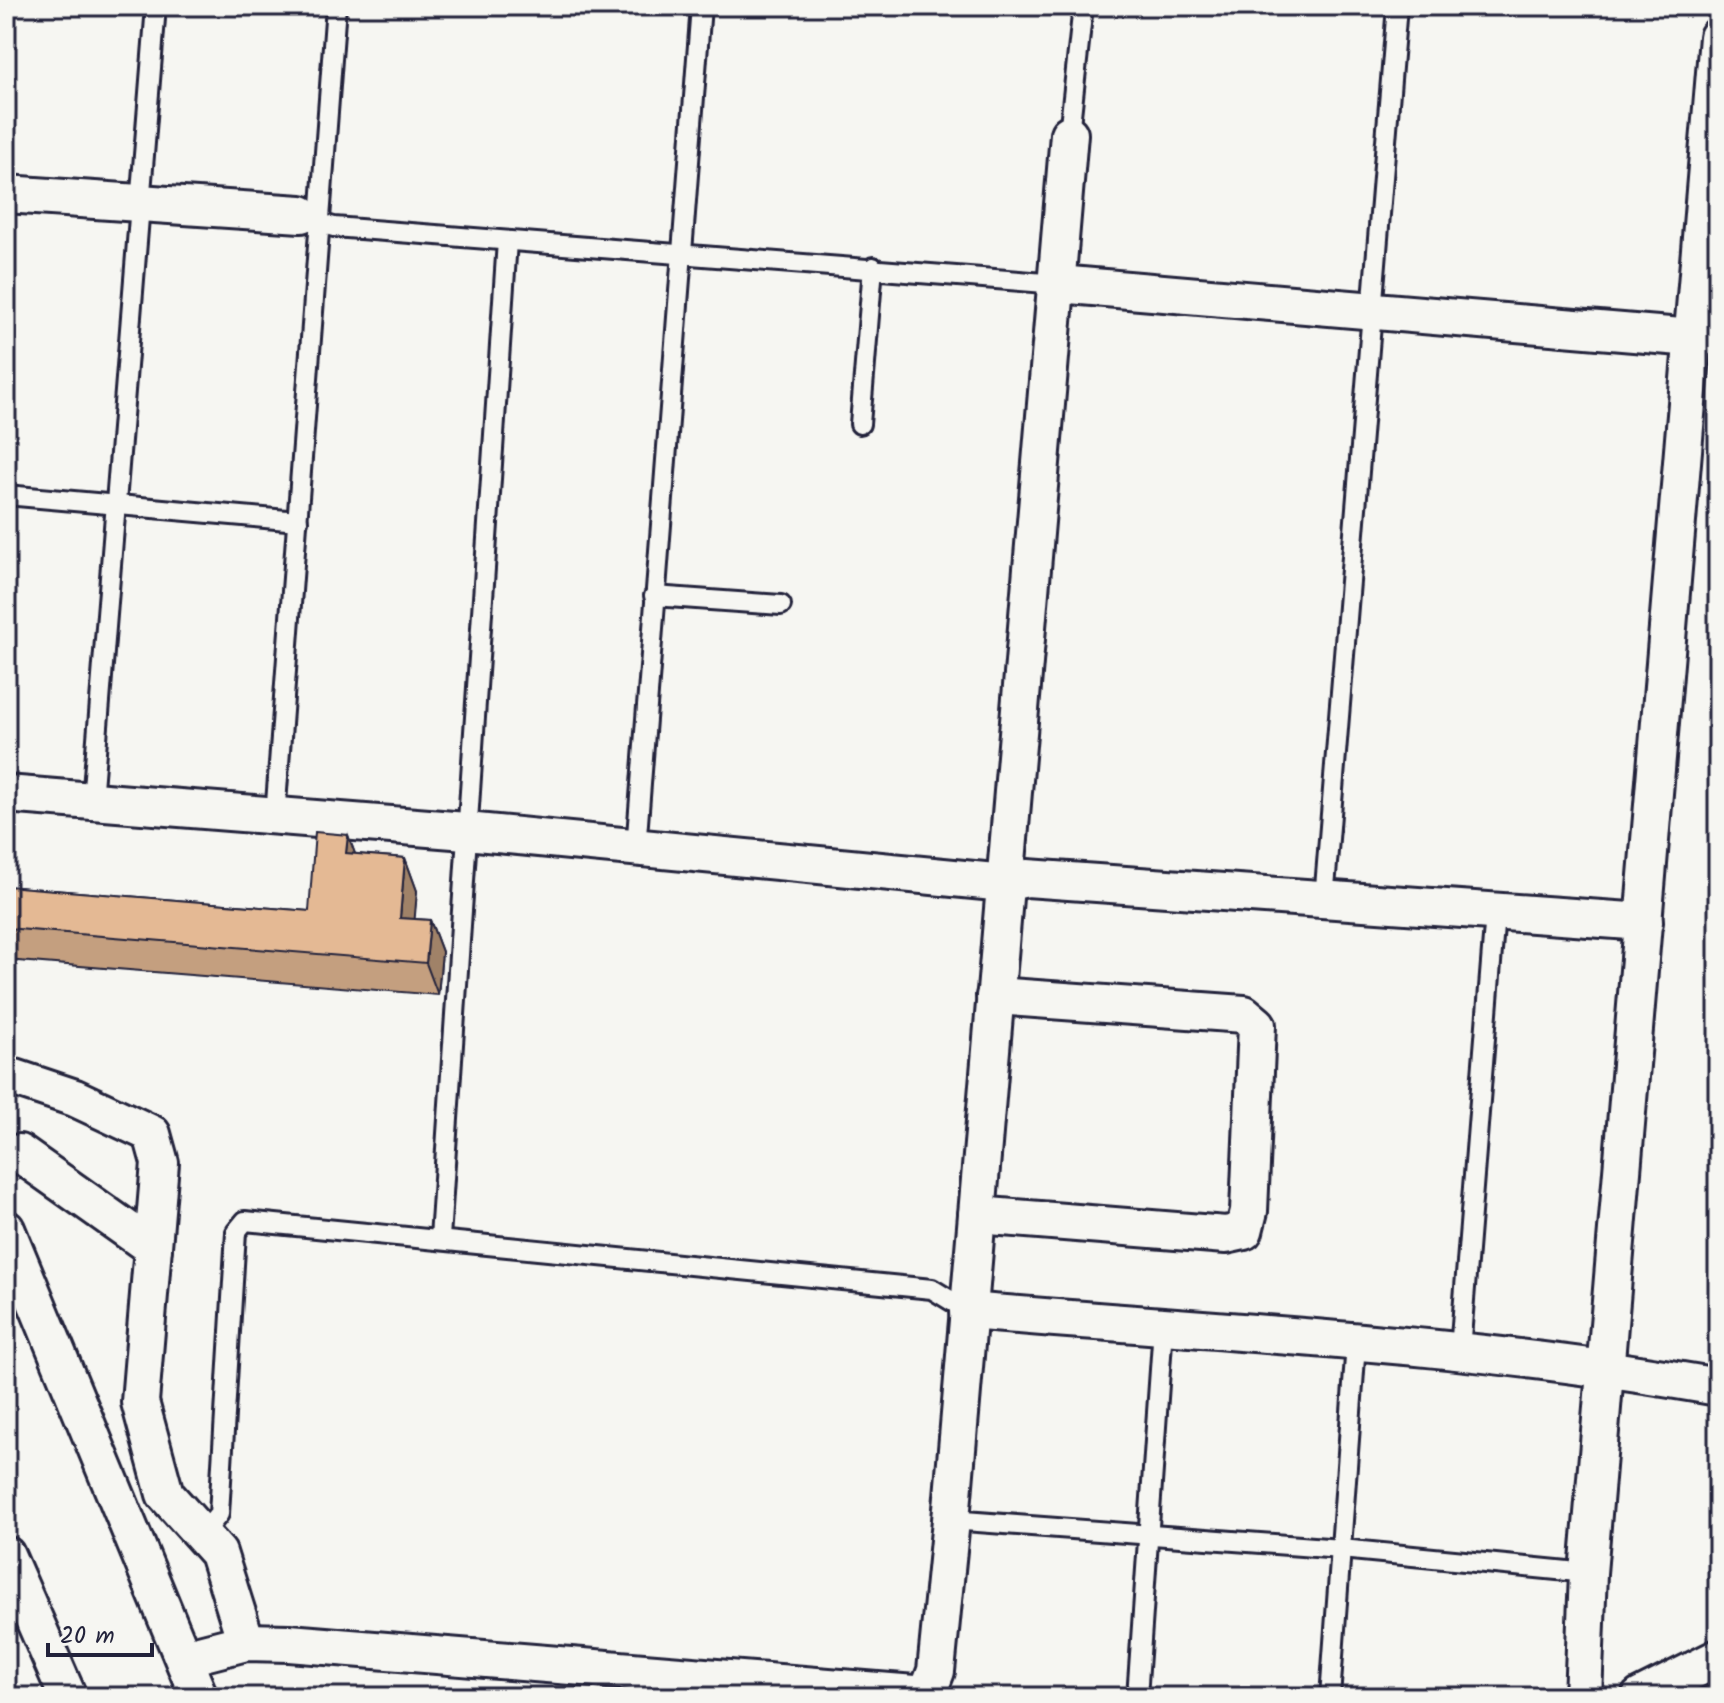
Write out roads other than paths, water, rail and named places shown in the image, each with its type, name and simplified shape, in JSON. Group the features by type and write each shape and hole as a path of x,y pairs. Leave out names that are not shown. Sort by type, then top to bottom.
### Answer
{"street":[{"path":"1583,1697 1588,1573 1644,922 1705,336 1718,37"},
{"path":"184,1658 246,1642 305,1644 927,1696 936,1671 951,1520 1069,134"},
{"path":"6,194 140,203 311,220"},
{"path":"1058,284 1705,336"},
{"path":"6,794 466,831 1005,883 1027,878 1644,922"},
{"path":"977,1215 1226,1235 1244,1231 1249,1211 1257,1025 1244,1014 995,996"},
{"path":"6,1075 75,1098 152,1134 160,1163 140,1402 165,1494 218,1553 246,1642"},
{"path":"6,1157 19,1153 153,1248"},
{"path":"6,1229 199,1697"},
{"path":"968,1311 1460,1350 1605,1367 1718,1387"},
{"path":"6,1555 68,1697"},
{"path":"1640,1697 1718,1658"}],"lane":[{"path":"92,801 156,6"},
{"path":"275,817 298,521 311,220 336,6"},
{"path":"636,849 701,6"},
{"path":"1069,134 1083,6"},
{"path":"1324,900 1397,6"},
{"path":"311,220 507,241 873,267 1058,284"},
{"path":"440,1238 507,241"},
{"path":"860,424 873,267"},
{"path":"6,495 298,521"},
{"path":"654,596 781,605"},
{"path":"1460,1350 1495,913"},
{"path":"202,1535 219,1514 236,1232 245,1221 932,1289 968,1311"},
{"path":"1137,1697 1163,1327"},
{"path":"1330,1697 1356,1344"},
{"path":"951,1520 1341,1549 1588,1573"}]}
